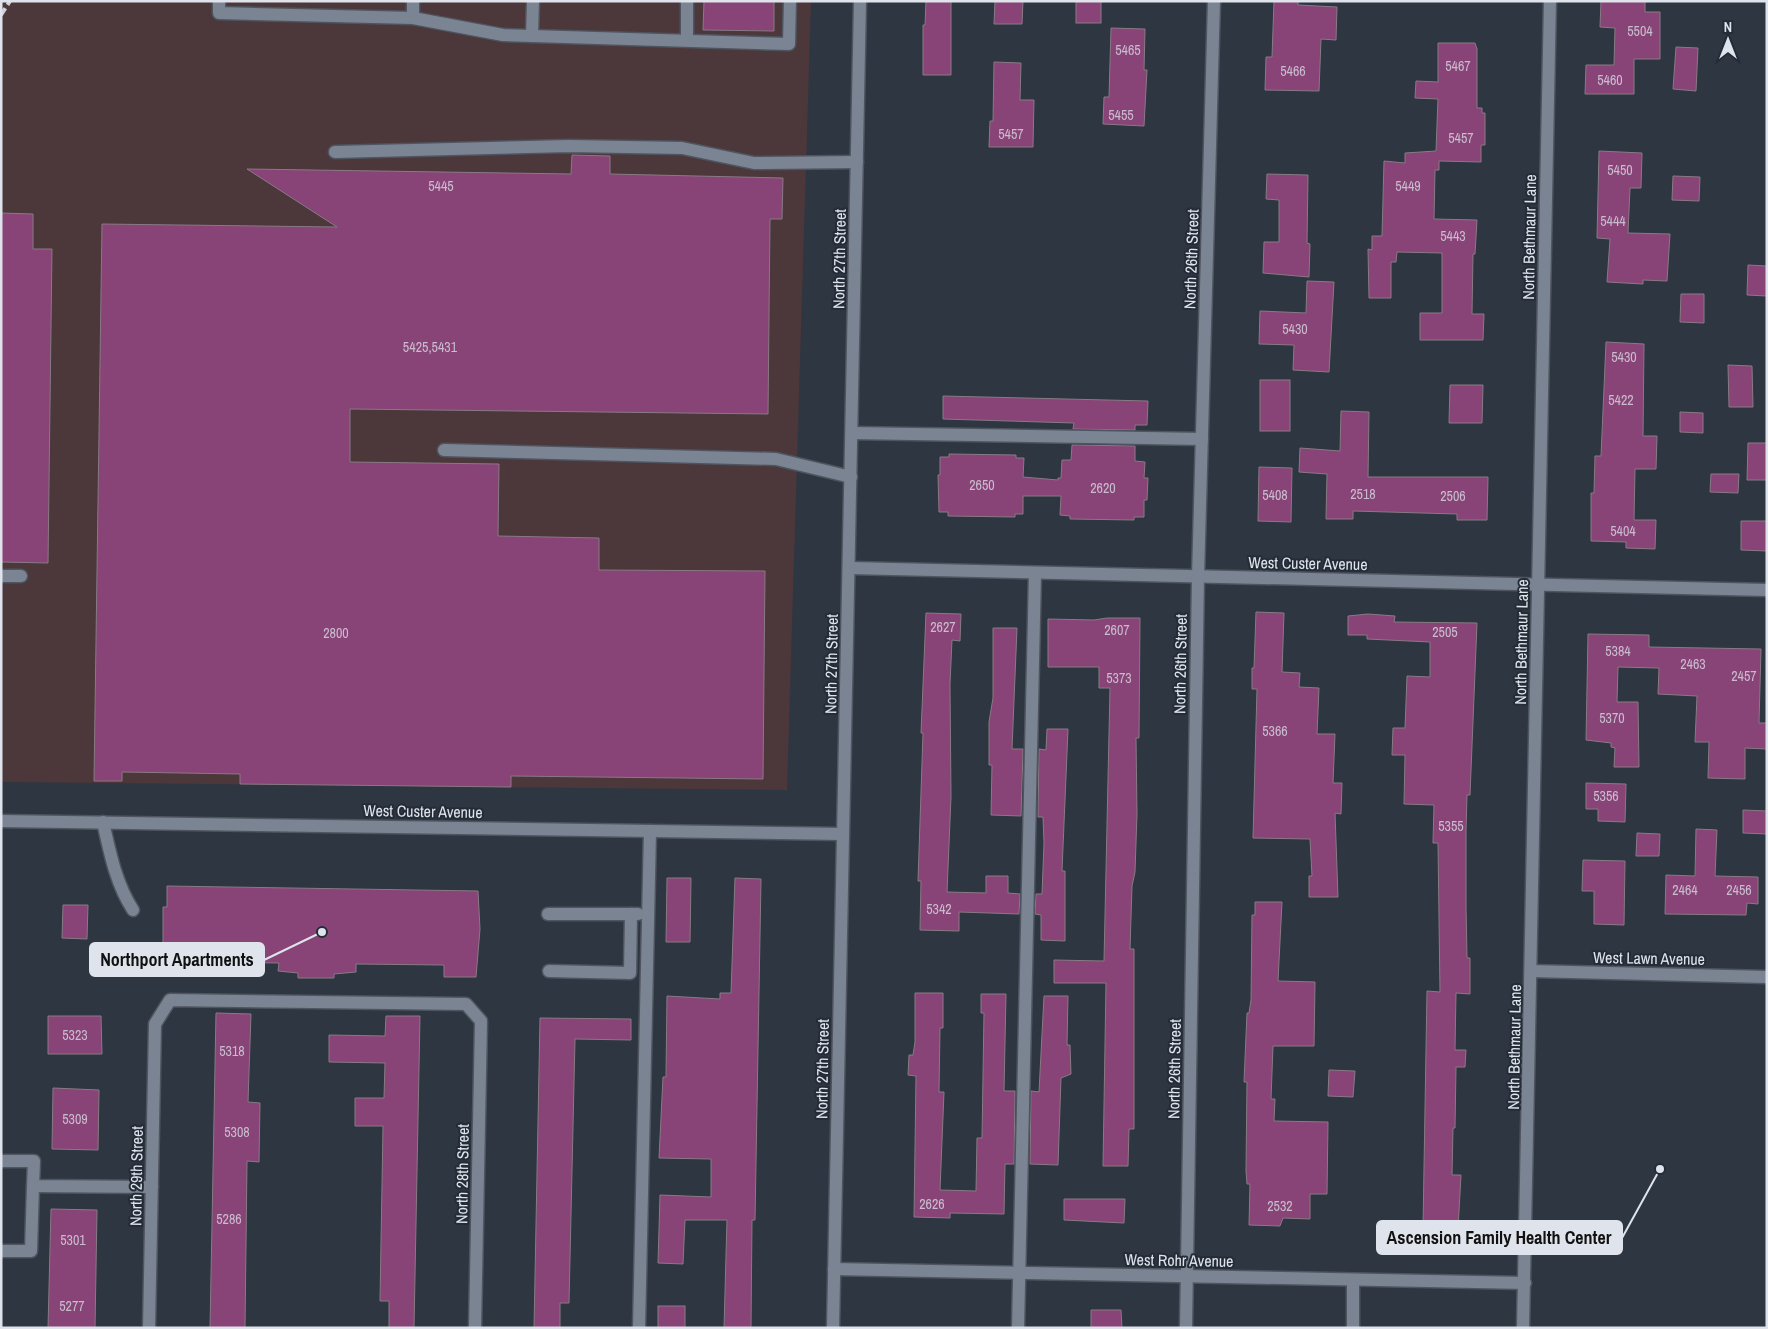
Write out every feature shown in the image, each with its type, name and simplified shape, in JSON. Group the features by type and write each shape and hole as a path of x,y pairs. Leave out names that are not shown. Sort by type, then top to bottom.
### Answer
{"street":[{"path":"219,1 219,13 413,18 504,35 789,44 790,1"},
{"path":"413,1 413,18"},
{"path":"532,36 533,1"},
{"path":"687,1 687,40"},
{"name":"North 27th Street","path":"833,1328 850,568 860,1"},
{"name":"North 26th Street","path":"1186,1328 1198,577 1214,1"},
{"name":"North Bethmaur Lane","path":"1523,1328 1532,971 1550,1"},
{"path":"336,152 569,146 682,148 754,163 857,162"},
{"path":"852,433 1202,439"},
{"path":"444,450 776,459 851,477"},
{"name":"West Custer Avenue","path":"850,568 1538,583 1767,590"},
{"path":"1018,1328 1035,573"},
{"path":"1,576 21,576"},
{"name":"West Custer Avenue","path":"1,821 844,834"},
{"path":"103,822 114,870 126,900 133,910"},
{"path":"639,1328 650,831"},
{"path":"548,914 648,914"},
{"path":"630,973 631,914"},
{"path":"549,971 647,973"},
{"name":"West Lawn Avenue","path":"1532,971 1767,976"},
{"name":"North 29th Street","path":"149,1328 155,1024 170,1000 466,1004 481,1021"},
{"name":"North 28th Street","path":"475,1328 481,1021"},
{"path":"1,1161 34,1161 31,1251 1,1250"},
{"path":"33,1186 152,1187"},
{"name":"West Rohr Avenue","path":"834,1269 1524,1283"},
{"path":"1352,1328 1353,1280"}],"shaded area":[{"path":"1,1 811,1 787,790 1,782"}],"building":[{"path":"704,1 774,1 774,31 703,30"},
{"path":"926,1 951,1 951,75 923,75 923,25 925,25"},
{"path":"995,1 1023,1 1022,24 994,24"},
{"path":"1076,1 1101,1 1101,23 1076,23"},
{"path":"1274,1 1298,1 1298,5 1337,7 1336,40 1321,39 1319,91 1265,90 1266,57 1272,57"},
{"path":"1601,1 1645,1 1645,12 1660,12 1660,59 1634,59 1634,94 1585,94 1586,65 1614,65 1615,28 1600,27"},
{"path":"1111,28 1145,29 1144,70 1147,70 1144,126 1103,124 1104,97 1109,97"},
{"path":"1438,43 1475,43 1477,49 1477,108 1482,108 1482,113 1485,113 1485,145 1481,145 1481,162 1439,161 1439,170 1435,170 1434,219 1477,220 1475,254 1473,254 1472,314 1484,314 1483,340 1420,340 1420,313 1442,313 1442,253 1397,252 1396,262 1391,262 1391,298 1369,298 1368,249 1372,250 1372,236 1382,236 1384,161 1405,163 1405,153 1436,151 1438,99 1415,98 1416,81 1438,82"},
{"path":"1676,47 1698,48 1696,91 1673,89"},
{"path":"994,62 1021,63 1020,100 1034,100 1033,147 989,147 990,121 993,121"},
{"path":"1599,151 1642,153 1641,188 1630,188 1628,233 1670,234 1667,281 1643,280 1643,284 1607,282 1610,239 1597,238"},
{"path":"572,155 610,156 610,174 783,178 782,219 770,219 768,414 350,409 350,462 499,464 498,536 599,538 599,570 765,571 763,779 511,776 511,787 240,784 240,774 122,772 122,781 94,781 102,224 337,227 247,169 571,174"},
{"path":"1267,174 1308,175 1307,243 1310,244 1309,277 1263,273 1264,242 1279,242 1279,200 1266,199"},
{"path":"1673,176 1700,177 1699,201 1672,200"},
{"path":"1,213 33,214 33,249 52,249 48,563 1,562"},
{"path":"1748,265 1767,266 1767,296 1747,295"},
{"path":"1307,281 1334,282 1329,372 1293,370 1294,345 1259,344 1260,311 1306,313"},
{"path":"1681,294 1704,294 1704,323 1680,322"},
{"path":"1606,342 1644,344 1643,436 1657,436 1656,469 1635,469 1634,520 1656,520 1655,549 1626,548 1626,542 1591,541 1591,493 1594,493 1595,456 1601,456"},
{"path":"1728,365 1752,366 1753,407 1729,407"},
{"path":"1260,380 1290,380 1290,431 1260,431"},
{"path":"1450,385 1483,385 1482,423 1449,423"},
{"path":"943,396 1148,401 1147,425 1135,425 1135,430 1073,429 1074,423 943,419"},
{"path":"1341,411 1369,412 1368,477 1488,477 1487,520 1457,520 1457,514 1353,511 1353,519 1326,519 1327,474 1299,472 1300,448 1340,451"},
{"path":"1680,412 1703,413 1703,433 1680,432"},
{"path":"1748,443 1767,443 1767,480 1747,480"},
{"path":"1072,445 1135,446 1135,461 1145,462 1144,478 1148,478 1147,500 1144,500 1144,517 1134,517 1134,520 1070,519 1070,516 1060,515 1061,496 1023,496 1023,514 1015,514 1015,517 948,516 948,512 939,512 938,475 940,475 940,457 949,457 949,454 1016,455 1016,458 1024,458 1023,477 1058,480 1058,478 1061,478 1062,460 1071,460"},
{"path":"1259,467 1292,468 1291,522 1258,521"},
{"path":"1711,474 1739,474 1738,493 1710,492"},
{"path":"1741,521 1767,521 1767,551 1741,550"},
{"path":"1256,612 1284,613 1282,672 1300,673 1299,687 1319,688 1317,734 1335,734 1333,783 1342,783 1341,814 1335,813 1338,897 1309,897 1309,876 1312,876 1310,839 1253,838 1257,689 1252,689 1252,668 1254,668"},
{"path":"926,613 961,614 960,641 952,640 950,684 951,797 947,892 986,893 986,876 1008,876 1008,893 1020,894 1019,914 959,912 959,931 920,930 921,881 918,881"},
{"path":"1368,614 1395,616 1394,622 1477,623 1470,795 1467,795 1466,831 1467,958 1470,958 1470,994 1456,993 1455,1050 1466,1050 1465,1067 1456,1067 1455,1128 1453,1128 1452,1175 1461,1175 1458,1229 1423,1227 1427,991 1440,992 1438,843 1433,843 1434,805 1404,804 1405,755 1392,755 1393,728 1405,728 1407,676 1430,677 1430,642 1367,639 1367,635 1348,635 1348,616"},
{"path":"1140,618 1139,738 1136,738 1137,814 1130,949 1134,949 1134,1129 1129,1129 1128,1166 1103,1166 1106,983 1054,983 1054,960 1104,961 1110,688 1099,688 1099,667 1048,667 1048,619 1094,620"},
{"path":"993,628 1017,628 1012,749 1023,749 1021,816 991,815 992,765 989,765 989,722 993,698"},
{"path":"1588,634 1649,635 1649,647 1761,649 1759,723 1767,723 1767,749 1745,748 1745,779 1708,778 1709,742 1695,742 1697,696 1658,694 1659,668 1618,667 1617,702 1638,702 1639,767 1614,767 1615,748 1611,747 1611,743 1586,740"},
{"path":"1047,729 1068,729 1062,871 1065,871 1065,941 1041,940 1041,915 1035,914 1036,894 1042,894 1044,843 1043,817 1038,817 1039,749 1046,750"},
{"path":"1586,783 1626,784 1625,822 1598,821 1598,809 1586,809"},
{"path":"1743,810 1767,811 1767,834 1743,833"},
{"path":"1696,829 1717,830 1715,876 1758,877 1758,904 1747,903 1746,915 1665,914 1666,875 1695,876"},
{"path":"1637,833 1660,834 1659,856 1636,856"},
{"path":"1583,860 1625,861 1624,925 1594,924 1594,891 1582,891"},
{"path":"667,878 691,878 690,942 666,942"},
{"path":"735,878 761,879 755,1220 752,1220 751,1328 724,1328 727,1220 685,1220 683,1264 658,1263 660,1195 711,1197 711,1159 659,1158 663,1077 666,1077 667,996 720,999 720,993 731,993"},
{"path":"167,886 478,891 480,929 476,977 444,977 444,965 356,964 356,972 334,974 334,978 298,978 298,973 278,971 279,963 199,962 198,973 165,973 166,954 163,954 163,907 167,907"},
{"path":"1255,902 1282,902 1278,981 1315,982 1314,1046 1273,1046 1271,1099 1275,1099 1274,1121 1328,1122 1327,1194 1310,1194 1310,1219 1283,1218 1280,1226 1249,1225 1250,1184 1247,1184 1246,1171 1247,1082 1244,1082 1247,1013 1249,1013 1251,1000 1252,915 1255,915"},
{"path":"63,905 88,905 87,939 62,938"},
{"path":"915,993 943,993 943,1028 940,1028 939,1092 944,1092 940,1190 976,1191 977,1138 982,1138 984,1013 981,1013 981,994 1006,994 1004,1091 1015,1091 1014,1164 1005,1164 1004,1214 950,1213 950,1218 914,1217 916,1076 908,1075 909,1055 913,1055 915,1042"},
{"path":"1044,996 1068,996 1067,1045 1070,1045 1071,1074 1061,1078 1058,1165 1030,1164 1031,1091 1039,1092"},
{"path":"216,1013 251,1014 248,1102 260,1103 259,1162 247,1161 245,1328 210,1328"},
{"path":"48,1016 101,1016 102,1054 48,1054"},
{"path":"386,1016 420,1016 414,1328 389,1328 389,1301 380,1301 383,1126 355,1126 355,1098 384,1098 385,1063 329,1062 329,1035 385,1036"},
{"path":"540,1018 631,1019 631,1040 575,1039 569,1303 560,1303 560,1328 534,1328"},
{"path":"1329,1070 1355,1071 1353,1097 1328,1096"},
{"path":"53,1088 99,1090 98,1150 52,1149"},
{"path":"1064,1199 1125,1199 1124,1223 1064,1220"},
{"path":"51,1209 97,1210 95,1328 48,1328"},
{"path":"658,1306 685,1306 685,1328 658,1328"},
{"path":"1091,1310 1121,1310 1122,1328 1091,1328"}],"railway":[{"path":"1,15 10,1"}],"place":[{"name":"Northport Apartments","path":"322,932"},
{"name":"Ascension Family Health Center","path":"1660,1169"}]}
